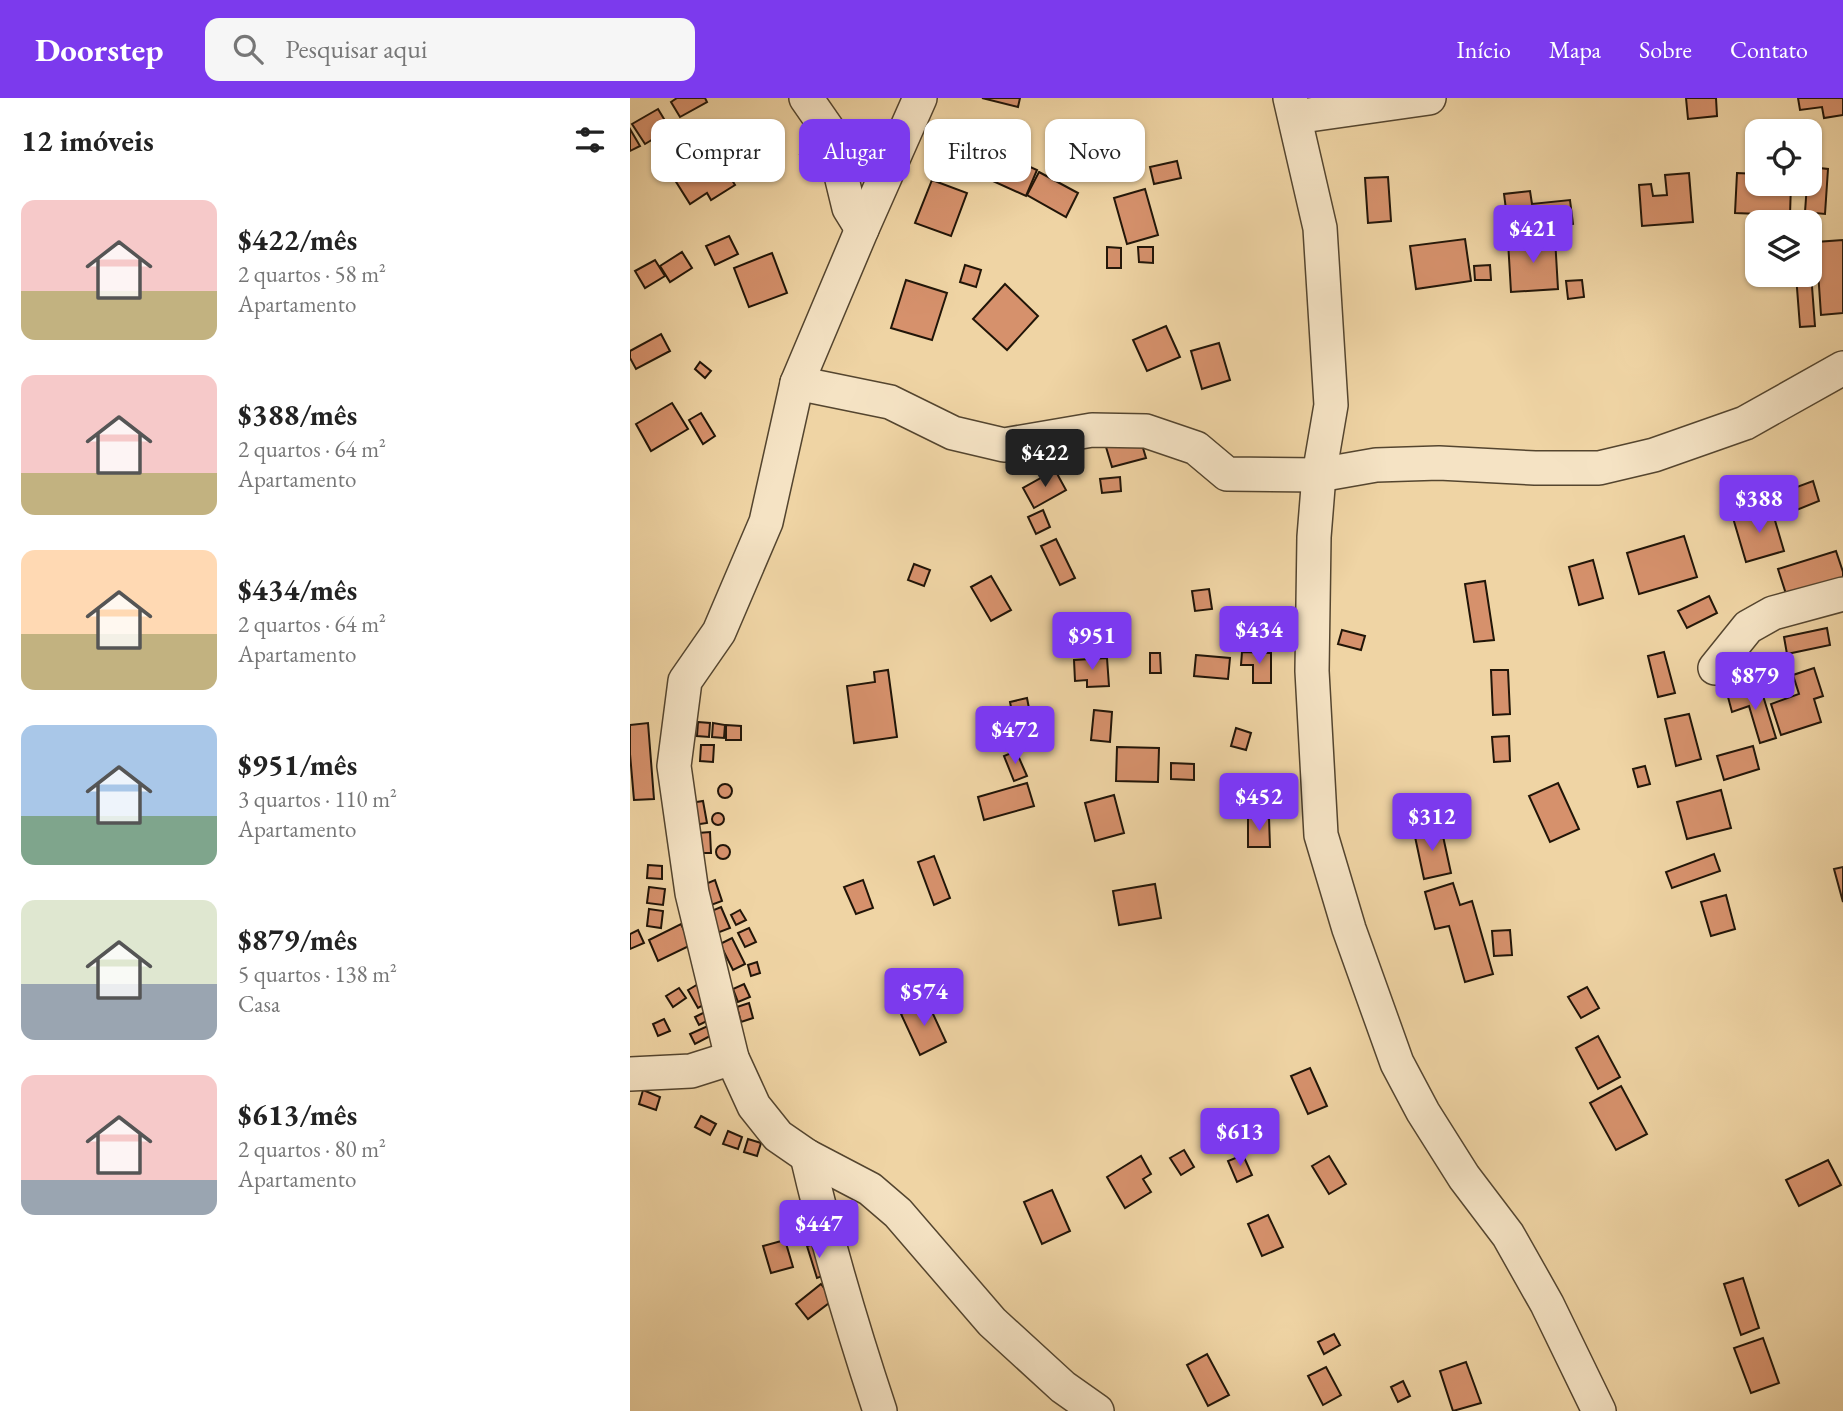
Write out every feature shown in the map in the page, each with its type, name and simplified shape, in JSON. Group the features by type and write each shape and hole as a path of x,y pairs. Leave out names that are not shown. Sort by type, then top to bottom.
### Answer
{"street":[{"path":"806,98 831,134 849,208 862,229"},
{"path":"920,98 797,383 766,522 719,632 685,681 674,766 692,893 732,1058 754,1106 778,1136 807,1156 870,1189 898,1213 992,1322 1063,1387 1097,1411"},
{"path":"1429,98 1293,107 1321,228 1329,345 1331,405 1319,475 1314,537 1312,671 1321,835 1349,929 1397,1063 1464,1177 1508,1235 1548,1304 1599,1411"},
{"path":"797,383 890,402 953,433 1003,445 1092,430 1146,431 1196,448 1227,474 1319,475 1376,465 1439,463 1599,468 1654,455 1745,423 1843,368"},
{"path":"1716,668 1748,627 1773,613 1843,594"},
{"path":"630,1073 691,1072 732,1058"},
{"path":"807,1156 849,1319 880,1411"}],"building":[{"path":"677,98 705,98 707,102 680,117 671,102"},
{"path":"982,98 1020,98 1018,107"},
{"path":"1686,98 1716,98 1717,116 1688,119"},
{"path":"1798,98 1843,98 1843,115 1824,118 1822,107 1800,110"},
{"path":"658,109 664,119 651,119 651,140 645,144 632,124"},
{"path":"630,129 640,146 630,151"},
{"path":"1177,161 1181,178 1154,184 1150,167"},
{"path":"1031,167 1037,170 1026,196 995,182 1031,182"},
{"path":"1822,168 1828,169 1825,214 1822,214 1822,210 1805,210 1806,196 1822,196"},
{"path":"1039,172 1045,175 1045,182 1058,182 1078,193 1066,217 1027,195"},
{"path":"1689,173 1693,222 1642,226 1639,185 1651,184 1653,196 1667,195 1665,175"},
{"path":"1737,173 1745,173 1745,196 1791,196 1790,210 1745,210 1745,213 1735,213"},
{"path":"1388,177 1391,221 1368,223 1365,178"},
{"path":"676,182 733,182 735,185 711,200 707,193 690,204"},
{"path":"931,182 967,193 951,236 915,223"},
{"path":"1145,189 1158,235 1127,244 1114,198"},
{"path":"1530,191 1532,204 1570,200 1573,224 1509,233 1504,194"},
{"path":"729,236 738,254 715,265 706,246"},
{"path":"1555,238 1558,289 1511,292 1508,241"},
{"path":"1465,239 1471,281 1416,289 1410,246"},
{"path":"1843,240 1843,313 1821,315 1819,287 1822,287 1822,242"},
{"path":"1107,247 1121,248 1121,268 1107,268"},
{"path":"1138,247 1153,247 1153,263 1139,262"},
{"path":"682,252 692,268 670,282 660,266"},
{"path":"772,253 787,293 749,307 734,268"},
{"path":"655,260 665,276 645,288 635,271"},
{"path":"965,265 981,270 976,287 960,282"},
{"path":"1490,265 1491,280 1475,280 1474,266"},
{"path":"906,280 947,293 932,340 891,328"},
{"path":"1582,280 1584,297 1568,299 1566,281"},
{"path":"1005,284 1038,316 1007,350 973,319"},
{"path":"1797,287 1812,287 1815,326 1800,327"},
{"path":"1166,326 1180,357 1147,371 1133,340"},
{"path":"661,334 670,351 636,369 630,358 630,351"},
{"path":"1219,343 1230,380 1202,389 1191,351"},
{"path":"700,362 711,371 705,378 695,369"},
{"path":"672,403 688,429 651,451 636,424"},
{"path":"701,413 715,436 703,444 689,420"},
{"path":"1140,438 1146,458 1112,467 1106,447"},
{"path":"1055,470 1066,490 1034,508 1023,488"},
{"path":"1120,477 1121,491 1102,493 1100,479"},
{"path":"1813,481 1819,501 1794,511 1786,491"},
{"path":"1771,507 1784,551 1746,562 1733,518"},
{"path":"1043,510 1050,527 1036,534 1028,517"},
{"path":"1684,536 1697,577 1639,594 1627,553"},
{"path":"1056,539 1075,578 1060,585 1041,546"},
{"path":"1836,551 1843,579 1787,597 1778,569"},
{"path":"1593,560 1603,598 1579,605 1569,567"},
{"path":"914,564 930,570 924,586 908,580"},
{"path":"991,576 1011,610 991,621 971,587"},
{"path":"1485,581 1494,640 1474,642 1465,584"},
{"path":"1209,589 1212,609 1195,611 1192,591"},
{"path":"1709,596 1717,613 1687,628 1678,611"},
{"path":"1827,628 1830,645 1787,654 1784,637"},
{"path":"1342,630 1365,636 1361,650 1338,644"},
{"path":"1242,652 1271,653 1271,683 1253,683 1253,665 1241,665"},
{"path":"1664,652 1675,693 1658,697 1648,656"},
{"path":"1150,653 1160,653 1161,673 1150,673"},
{"path":"1196,655 1230,658 1228,679 1194,676"},
{"path":"1107,658 1109,686 1087,687 1087,680 1075,681 1074,660"},
{"path":"1814,668 1823,696 1814,699 1821,722 1781,735 1771,704 1799,694 1793,675"},
{"path":"888,670 897,737 854,743 847,686 875,682 874,672"},
{"path":"1491,670 1508,670 1510,714 1493,715"},
{"path":"1760,686 1776,738 1760,743 1749,706 1732,712 1728,697"},
{"path":"1027,698 1036,745 1019,748 1010,702"},
{"path":"1094,710 1112,712 1110,742 1091,740"},
{"path":"1689,714 1701,759 1676,766 1665,719"},
{"path":"698,722 710,723 709,737 697,736"},
{"path":"648,723 654,799 634,800 630,725"},
{"path":"713,723 725,725 724,738 712,737"},
{"path":"726,725 741,726 741,740 726,740"},
{"path":"1236,728 1251,733 1246,750 1231,746"},
{"path":"1509,736 1510,761 1494,762 1492,737"},
{"path":"701,745 714,745 713,762 700,761"},
{"path":"1753,746 1759,769 1724,780 1717,756"},
{"path":"1117,747 1159,748 1158,782 1116,781"},
{"path":"1016,751 1027,776 1014,781 1004,756"},
{"path":"1171,763 1194,764 1194,780 1171,779"},
{"path":"1645,766 1650,784 1638,787 1633,769"},
{"path":"1027,783 1034,806 984,820 978,797"},
{"path":"1558,783 1579,829 1550,842 1529,796"},
{"path":"725,784 730,786 730,796 725,798 720,796 718,791 720,786"},
{"path":"1721,790 1731,828 1687,839 1677,802"},
{"path":"1114,795 1124,833 1095,841 1085,803"},
{"path":"703,801 707,823 693,825 690,803"},
{"path":"718,813 724,819 718,825 712,819"},
{"path":"1248,818 1269,818 1270,847 1248,847"},
{"path":"1441,827 1451,873 1424,879 1414,832"},
{"path":"710,832 711,853 698,853 698,833"},
{"path":"720,845 726,845 730,852 726,859 720,859 716,855 716,849"},
{"path":"1714,854 1720,871 1672,888 1666,872"},
{"path":"934,856 950,898 934,905 918,862"},
{"path":"648,865 662,866 662,879 647,878"},
{"path":"1843,867 1843,902 1834,869"},
{"path":"715,880 722,901 711,905 703,885"},
{"path":"863,880 873,908 856,914 844,887"},
{"path":"1453,883 1460,905 1472,901 1493,974 1465,982 1449,926 1435,929 1425,892"},
{"path":"1155,884 1161,918 1119,925 1113,891"},
{"path":"649,887 665,889 663,905 647,903"},
{"path":"1726,895 1735,929 1711,936 1701,902"},
{"path":"721,907 730,928 717,933 709,912"},
{"path":"649,909 663,911 661,928 647,926"},
{"path":"740,910 746,920 736,925 731,915"},
{"path":"681,924 691,945 658,961 649,940"},
{"path":"749,928 756,942 745,947 738,933"},
{"path":"638,930 644,943 630,949 630,934"},
{"path":"1510,930 1512,955 1494,956 1492,931"},
{"path":"732,938 745,964 733,970 720,944"},
{"path":"757,962 760,973 751,976 748,965"},
{"path":"707,979 709,1002 698,1008 688,990"},
{"path":"744,984 750,997 738,1002 733,989"},
{"path":"1587,987 1599,1008 1581,1018 1568,997"},
{"path":"679,988 686,998 673,1007 666,996"},
{"path":"927,1001 946,1042 920,1055 901,1014"},
{"path":"749,1003 753,1018 741,1022 737,1007"},
{"path":"711,1009 715,1017 699,1025 695,1017"},
{"path":"664,1019 670,1031 658,1036 653,1024"},
{"path":"710,1025 714,1034 695,1044 690,1034"},
{"path":"1598,1036 1620,1077 1598,1089 1576,1048"},
{"path":"1310,1068 1327,1106 1308,1114 1291,1076"},
{"path":"1621,1086 1647,1134 1616,1150 1590,1103"},
{"path":"643,1090 660,1097 656,1110 639,1104"},
{"path":"701,1116 716,1124 710,1135 695,1127"},
{"path":"728,1131 742,1137 738,1149 723,1144"},
{"path":"748,1139 761,1143 757,1156 744,1152"},
{"path":"1184,1150 1194,1167 1181,1175 1170,1158"},
{"path":"1243,1155 1252,1175 1237,1182 1228,1161"},
{"path":"1141,1156 1151,1174 1143,1179 1151,1192 1125,1208 1107,1177"},
{"path":"1329,1156 1346,1184 1329,1194 1312,1166"},
{"path":"1828,1160 1841,1185 1799,1206 1786,1180"},
{"path":"1052,1190 1070,1231 1042,1244 1024,1202"},
{"path":"1268,1215 1283,1247 1262,1256 1248,1224"},
{"path":"785,1240 793,1267 771,1273 763,1246"},
{"path":"821,1242 831,1273 817,1278 807,1246"},
{"path":"1743,1278 1759,1328 1741,1335 1724,1284"},
{"path":"821,1284 833,1300 808,1319 796,1304"},
{"path":"1334,1334 1340,1345 1324,1354 1318,1342"},
{"path":"1763,1338 1779,1383 1751,1393 1734,1348"},
{"path":"1207,1354 1229,1395 1208,1406 1187,1365"},
{"path":"1466,1362 1481,1403 1453,1411 1440,1371"},
{"path":"1326,1367 1341,1395 1323,1405 1308,1376"},
{"path":"1403,1381 1410,1396 1398,1402 1391,1387"}]}
